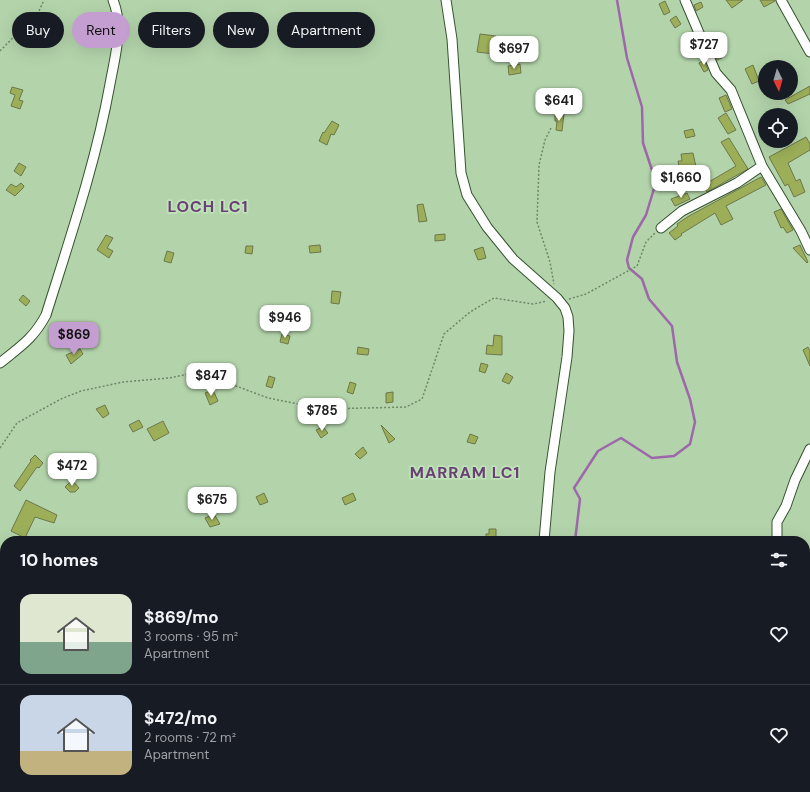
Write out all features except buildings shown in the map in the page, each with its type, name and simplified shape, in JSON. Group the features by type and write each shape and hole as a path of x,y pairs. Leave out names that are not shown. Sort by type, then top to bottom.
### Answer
{"street":[{"path":"0,363 32,337 40,326 46,315 71,236 102,131 113,70 119,28 118,16 113,0"},
{"path":"446,0 452,39 461,173 467,195 486,227 513,259 558,300 565,308 568,316 569,331 550,472 544,536"},
{"path":"685,0 716,73 732,90 762,166 801,231 810,250"},
{"path":"781,0 810,52"},
{"path":"661,228 682,211 737,183 762,166"},
{"path":"777,536 777,522 786,506 795,480 810,449"}],"path":[{"path":"0,51 39,11 44,0"},
{"path":"551,128 545,140 539,165 537,222 550,262 558,300"},
{"path":"0,448 17,423 61,399 81,391 123,382 156,380 194,373 210,380 236,386 268,398 324,409 406,407 422,399 444,334 470,312 494,298 533,304 586,294 635,267 646,242 661,228"}],"waterway":[{"path":"576,536 580,499 574,488 598,451 621,438 652,458 674,456 690,444 695,422 690,399 677,362 672,326 649,299 642,279 629,268 627,260 633,237 646,215 656,182 643,143 642,107 627,58 617,0"}],"district":[{"name":"LOCH LC1","path":"208,206"},
{"name":"MARRAM LC1","path":"465,472"}]}
